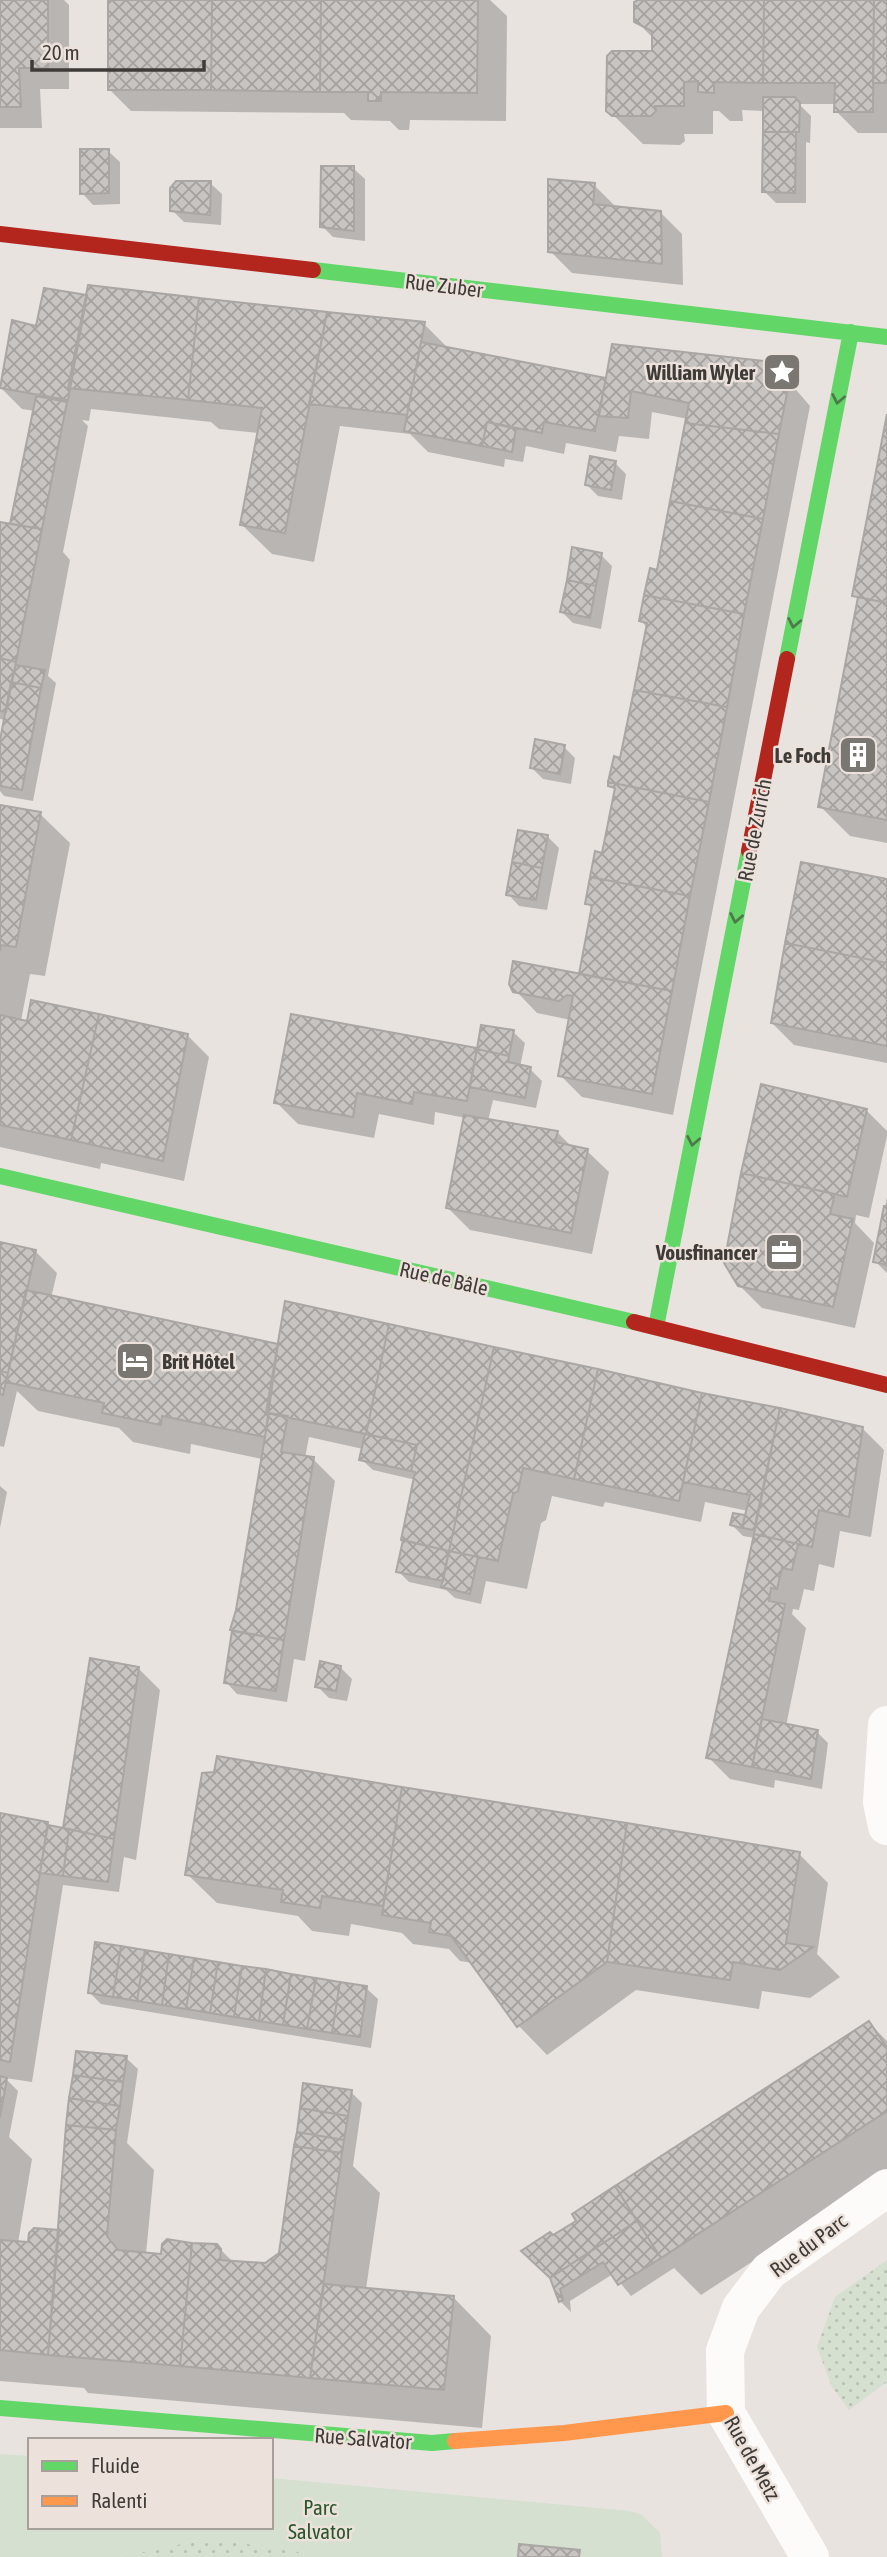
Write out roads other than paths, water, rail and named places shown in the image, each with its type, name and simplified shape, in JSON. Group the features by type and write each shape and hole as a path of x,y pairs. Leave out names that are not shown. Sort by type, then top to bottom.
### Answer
{"street":[{"name":"Rue Zuber","path":"0,234 887,337"},
{"name":"Rue de Zurich","path":"656,1327 851,332"},
{"name":"Rue de Bâle","path":"0,1176 656,1327 887,1385"},
{"path":"887,1725 883,1751 882,1802 887,1826"},
{"name":"Rue du Parc","path":"725,2351 740,2308 769,2271 887,2188"},
{"name":"Rue de Metz","path":"725,2351 726,2413 810,2557"},
{"name":"Rue Salvator","path":"0,2408 232,2429 432,2443 564,2433 726,2413"}],"place":[{"name":"William Wyler","path":"782,372"},
{"name":"Le Foch","path":"858,755"},
{"name":"Vousfinancer","path":"784,1252"},
{"name":"Brit Hôtel","path":"135,1361"}],"park label":[{"name":"Parc Salvator","path":"320,2519"}]}
